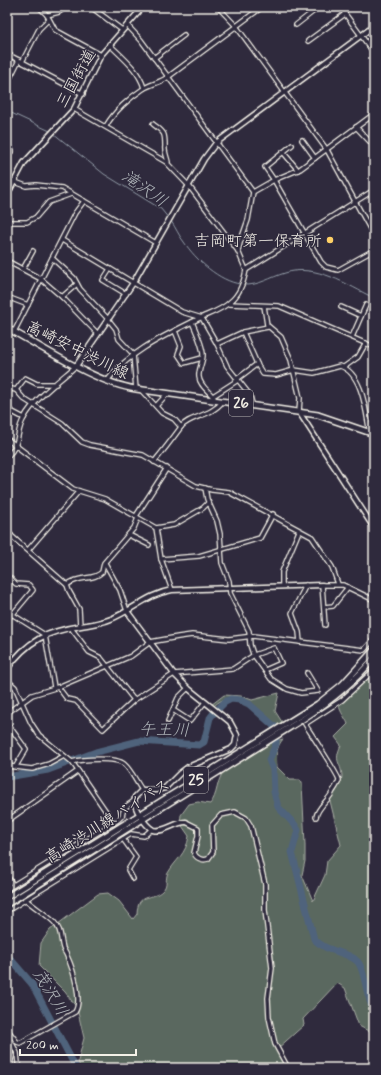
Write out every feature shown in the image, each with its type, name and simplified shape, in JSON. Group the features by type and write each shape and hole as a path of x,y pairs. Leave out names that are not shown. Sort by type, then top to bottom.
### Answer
{"main road":[{"name":"高崎安中渋川線","path":"7,328 76,366 107,381 138,390 214,398 223,401 252,404 318,415 372,433"},
{"name":"高崎渋川線バイパス","path":"7,904 318,704 343,684 374,650"},
{"name":"高崎渋川線バイパス","path":"7,898 321,707 346,688 374,658"}],"street":[{"path":"39,7 47,15 48,20 56,30 62,35 100,55"},
{"path":"47,15 59,12 66,7"},
{"path":"91,7 122,30"},
{"name":"三国街道","path":"14,182 24,163 74,109 83,94 100,55 143,7"},
{"path":"218,7 236,26 327,150 374,236"},
{"path":"106,126 112,116 144,88 158,83 168,77 262,7"},
{"path":"296,25 320,7"},
{"path":"340,7 374,53"},
{"path":"308,41 345,14"},
{"path":"7,84 39,29 48,20"},
{"path":"127,25 154,58 253,192 248,220 238,251"},
{"path":"7,456 17,446 24,418 34,405 76,366 126,294 216,143 374,26"},
{"path":"154,58 184,35"},
{"path":"109,44 136,72 142,80 144,88"},
{"path":"7,54 83,94"},
{"path":"74,109 168,163 189,186 238,251 246,270 246,275 239,291 229,304 175,331 133,356 113,373 107,381"},
{"path":"253,192 274,180 298,170 374,114"},
{"path":"154,124 162,130 165,136 168,163"},
{"path":"356,127 374,146"},
{"path":"302,140 315,158"},
{"path":"7,144 12,151 7,155"},
{"path":"292,145 265,167 321,262 326,267 338,270 374,250"},
{"path":"283,152 298,170"},
{"path":"7,179 26,186 36,185 62,188 156,243"},
{"path":"7,195 14,182"},
{"path":"246,270 374,190"},
{"path":"7,222 27,222 36,216 49,202 71,194"},
{"path":"14,332 75,213 84,201"},
{"path":"62,240 182,312 202,318 217,344 227,366 250,395 252,404"},
{"path":"23,269 33,250"},
{"path":"52,258 74,278 77,284 116,329 119,339 133,356 138,390 162,413 174,419 181,427"},
{"path":"7,260 41,279 62,297 98,334"},
{"path":"110,269 103,280 126,294"},
{"path":"62,297 77,284"},
{"path":"7,297 28,305"},
{"path":"229,304 279,306 374,347"},
{"path":"352,337 366,305"},
{"path":"264,306 265,319 268,327 281,337 294,370 300,398 299,412 374,528"},
{"path":"341,307 361,316"},
{"path":"192,322 199,337 203,355 199,377 202,385 214,398 257,364"},
{"path":"217,344 243,332 268,327"},
{"path":"175,331 180,346 178,354 184,363 202,358"},
{"path":"243,332 263,374 270,376 294,370 314,373 335,367 344,367 358,356 366,343"},
{"path":"344,367 358,382 365,401 372,433"},
{"path":"16,390 25,378 37,384 56,384"},
{"path":"7,388 16,390 24,400 62,423 82,442 90,445 137,453 167,468 196,486 229,492 273,514 315,540 332,567 338,584"},
{"path":"156,406 167,394"},
{"path":"154,462 181,427 196,418 212,412 223,401"},
{"path":"7,409 24,418"},
{"path":"7,439 68,486 78,491 105,499 156,528 174,525 203,508 208,503"},
{"path":"67,585 72,580 81,577 100,575 104,569 104,563 134,528 137,517 167,468"},
{"path":"205,488 208,503 217,521 222,548 222,563 230,588 230,593 250,636 250,645 254,655 274,681 292,691 301,693 318,690 307,673"},
{"path":"29,549 78,491"},
{"path":"161,559 199,556 260,538 273,514"},
{"path":"156,528 161,559 172,590"},
{"path":"282,586 282,572 299,531"},
{"path":"7,532 29,549 67,585 79,609 80,626"},
{"path":"7,540 11,535"},
{"path":"129,535 149,545"},
{"path":"7,889 114,823 122,816 124,808 134,801 136,794 142,790 156,790 165,788 188,767 231,749 237,738 236,731 230,722 212,709 174,674 127,611 120,590 104,563"},
{"path":"7,575 16,584 29,585 33,590 12,615"},
{"path":"7,669 29,644 45,635 99,623 127,611 150,596 172,590 338,584 348,587 374,600"},
{"path":"300,642 299,632 292,613 306,585"},
{"path":"322,585 325,625"},
{"path":"324,607 333,606 348,587"},
{"path":"7,612 45,635 56,687 66,698 76,701 103,729 134,700 174,674 233,669 254,655 274,648 281,663 265,670"},
{"path":"71,628 86,649 99,656 134,700"},
{"path":"7,713 32,695 56,687 131,656 150,642 192,635 229,639 250,636 364,650 374,639"},
{"path":"316,817 318,811 330,797 339,781 337,773 328,763 305,724 342,700 374,670"},
{"path":"7,680 15,687 23,702 31,723 39,734 71,762 114,823"},
{"path":"168,721 178,698 188,688"},
{"path":"173,710 190,721 205,702"},
{"path":"7,723 26,749 16,766"},
{"path":"7,766 16,766 27,769 37,768 49,764 64,756"},
{"path":"71,762 83,759 121,762 142,790"},
{"path":"7,821 78,771"},
{"path":"134,801 142,817 152,829 159,831 179,822 186,822 198,828 198,836 194,853 203,860 208,859 213,852 212,825 221,815 235,812 242,814 251,826 265,884 265,910 272,968 268,998 268,1017 276,1044 288,1068"},
{"path":"7,910 123,839 133,834 144,836 152,829"},
{"path":"123,839 136,856 128,870 133,878"},
{"path":"7,876 13,885"},
{"path":"7,1029 17,1042 20,1043 75,1012 78,1007 79,1000 73,972 67,955 63,949 60,931 54,922 25,899"},
{"path":"7,1033 17,1053 18,1063 21,1068"},
{"path":"7,1042 12,1056 9,1068"}],"green space":[{"path":"374,673 374,1034 359,1026 345,988 337,983 303,1019 304,1025 277,1049 287,1068 80,1068 78,1061 84,1038 77,1008 65,992 39,966 41,943 50,930 98,894 108,893 119,901 133,919 137,914 140,902 143,899 159,893 165,888 168,873 186,848 189,836 180,823 181,815 189,804 198,802 210,804 224,771 273,742 283,739 277,752 277,767 290,780 300,780 302,783 305,861 302,875 313,901 325,875 327,861 341,845 330,801 342,779 338,759 341,745 335,737 348,724 339,705"},
{"path":"279,693 275,711 282,722 275,726 255,707 238,699 230,698 222,700 214,706 211,705 224,695 241,696 252,700"}],"waterway":[{"name":"滝沢川","path":"7,111 50,131"},
{"name":"滝沢川","path":"53,133 104,174 161,209 169,219"},
{"name":"滝沢川","path":"171,221 182,240 201,262 224,279 240,284"},
{"name":"滝沢川","path":"244,285 259,283 285,273 308,271 331,277 374,298"},
{"name":"午王川","path":"7,777 48,770 96,752 139,741 199,745 204,742 210,718 225,702 231,699 240,700 249,704 274,726 276,744 269,760 273,770 274,792 278,807 298,830 292,852 314,939 319,944 354,958 358,962 361,966 369,998 374,1010"},
{"name":"茂沢川","path":"7,955 32,984 76,1068"}],"place":[{"name":"吉岡町第一保育所","path":"330,240"}]}
